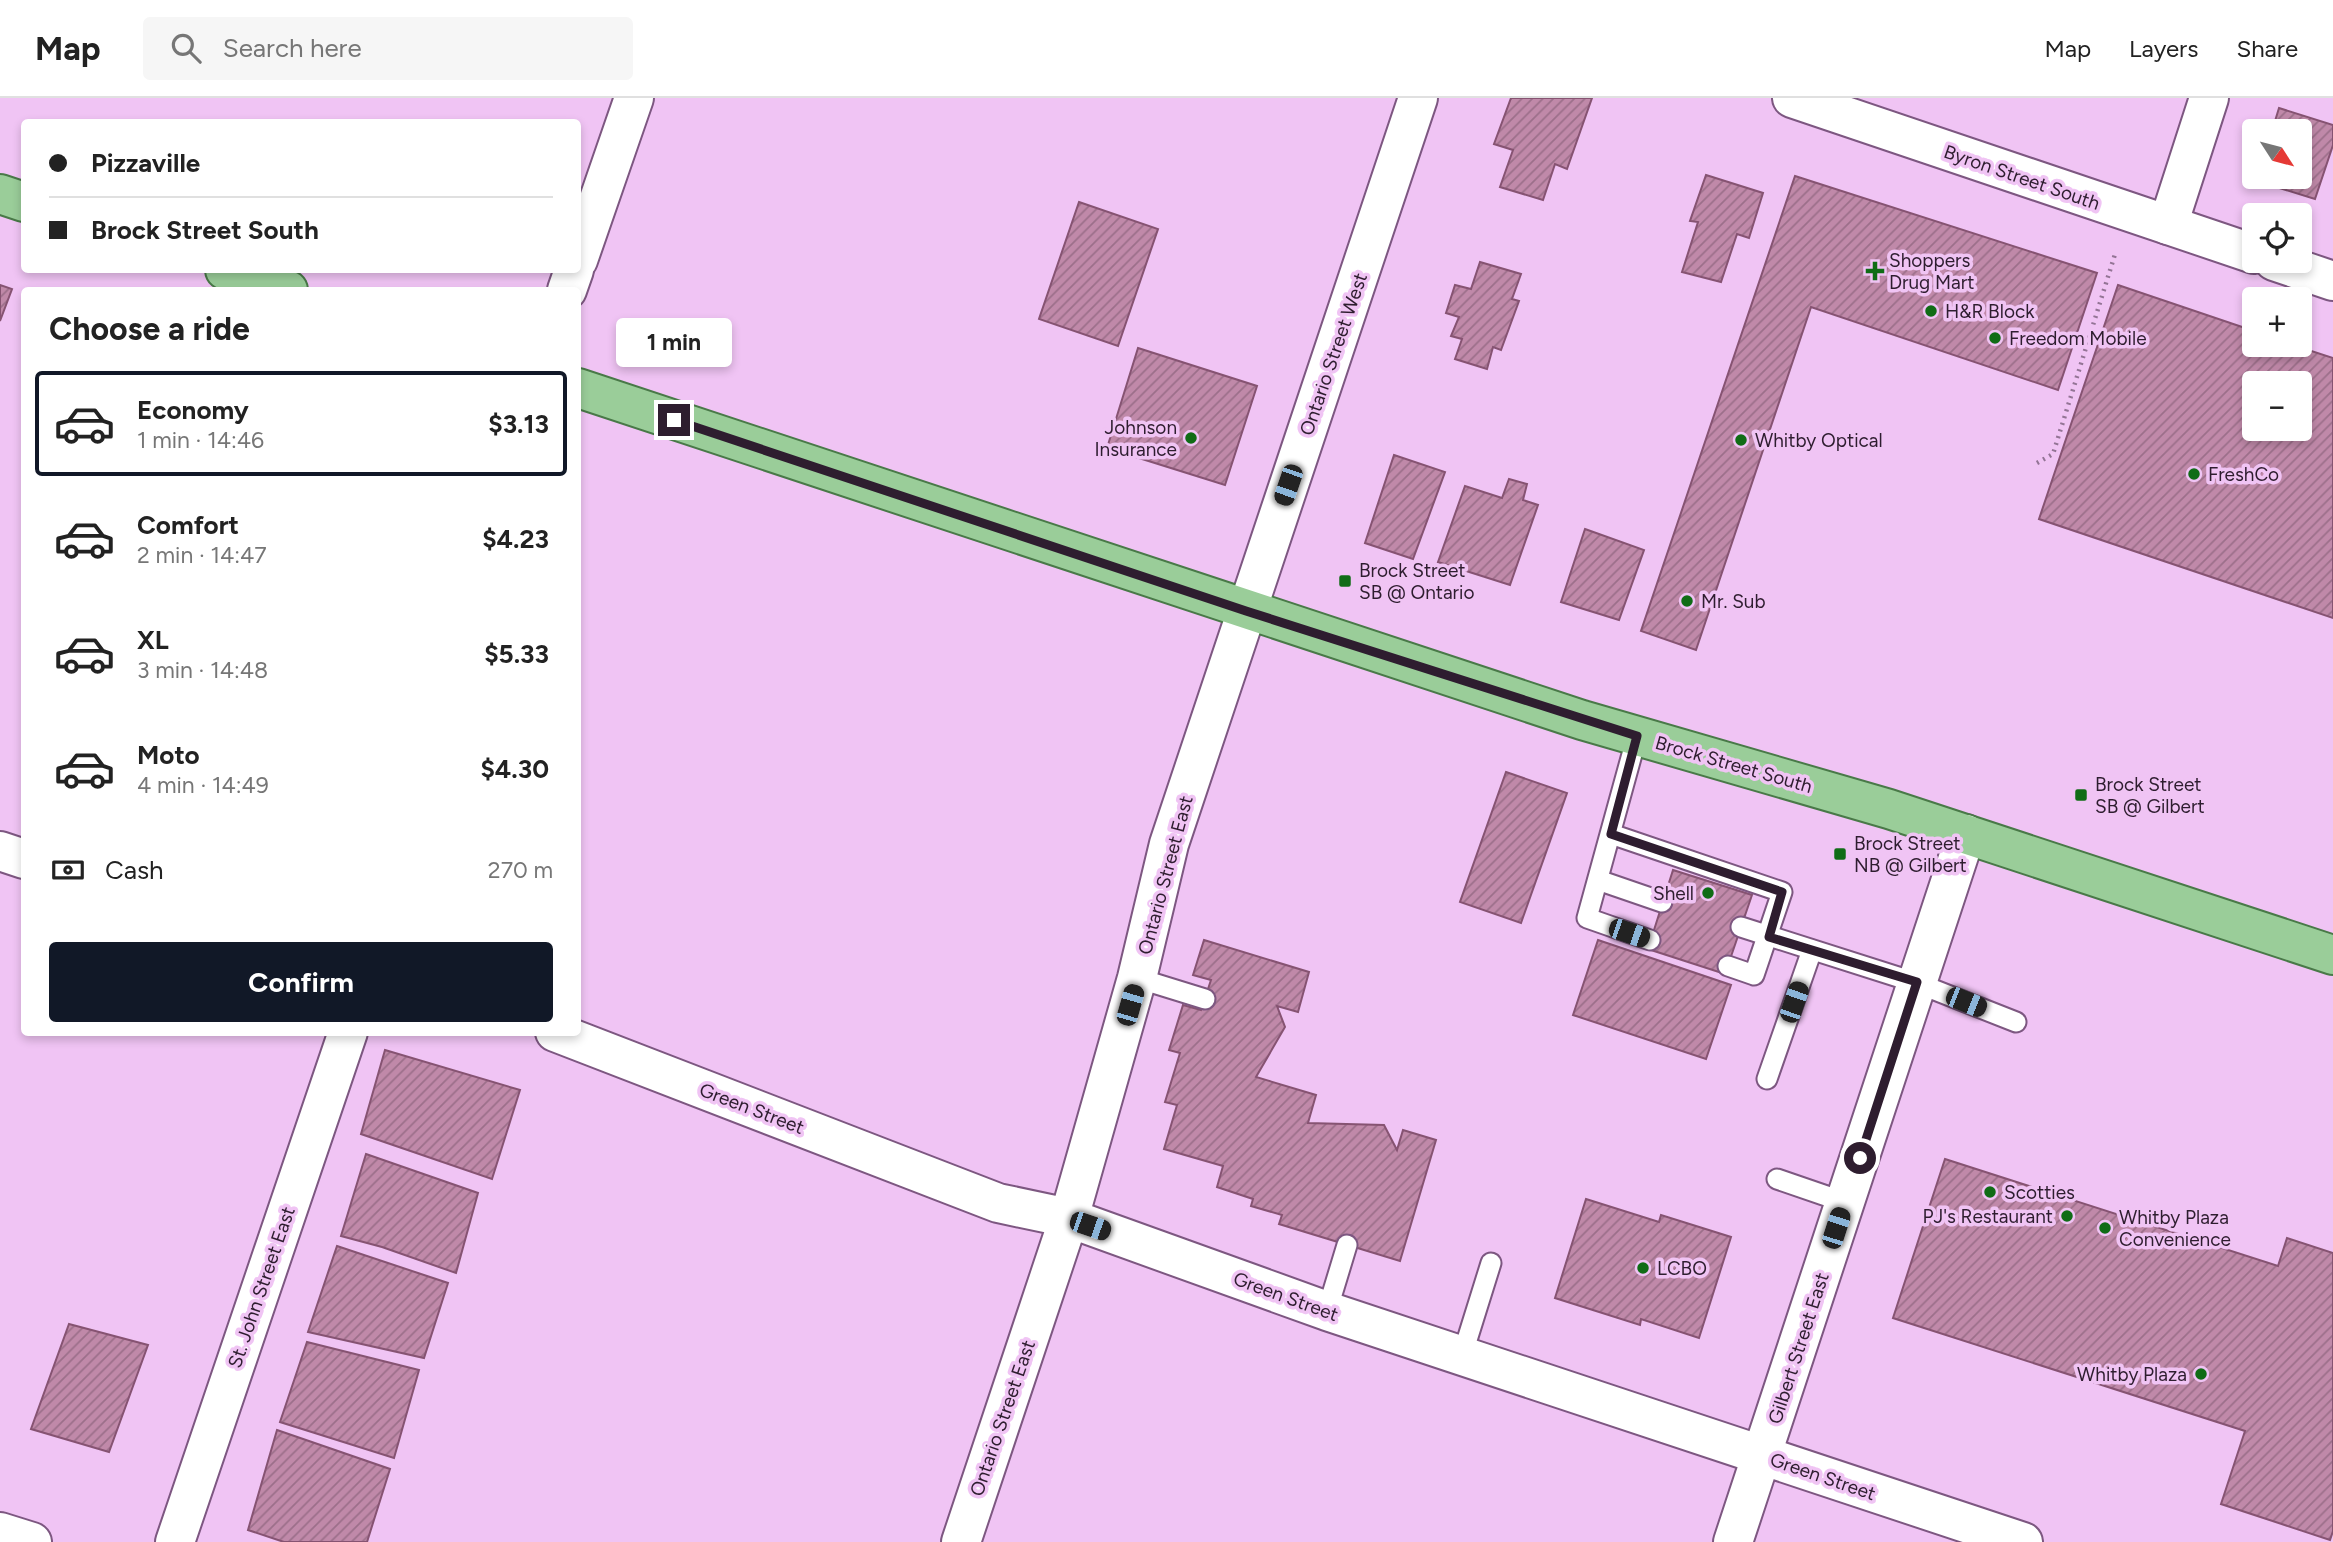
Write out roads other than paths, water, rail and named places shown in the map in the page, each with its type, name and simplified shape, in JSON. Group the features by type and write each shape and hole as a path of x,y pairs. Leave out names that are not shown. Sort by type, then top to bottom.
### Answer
{"main road":[{"path":"0,194 21,201"},
{"path":"234,273 279,287"},
{"name":"Brock Street South","path":"581,389 1246,611 1637,736 1966,834 2333,955"}],"street":[{"path":"581,251 634,98"},
{"name":"Ontario Street West","path":"1246,611 1419,98"},
{"name":"Byron Street South","path":"1792,98 2128,214 2242,250"},
{"path":"2168,225 2209,98"},
{"path":"2309,273 2333,281"},
{"name":"Ontario Street East","path":"961,1542 1069,1218 1138,978 1169,845 1246,611"},
{"name":"Gilbert Street East","path":"1733,1542 1764,1456 1844,1202 1966,834"},
{"path":"0,852 21,858"},
{"name":"St. John Street East","path":"175,1542 347,1036"},
{"name":"Green Street","path":"565,1036 998,1202 1069,1218 1327,1311 2023,1542"},
{"path":"0,1532 32,1542"}],"lane":[{"path":"1637,736 1587,918 1650,940"},
{"path":"1611,834 1782,892 1754,975 1728,966"},
{"path":"1598,880 1662,902"},
{"path":"1741,927 1917,982 2016,1022"},
{"path":"1767,1079 1812,950"},
{"path":"1138,978 1205,999"},
{"path":"1777,1179 1844,1202"},
{"path":"1327,1311 1347,1245"},
{"path":"1462,1356 1491,1263"}],"place":[{"name":"Shoppers Drug Mart","path":"1875,271"},
{"name":"H&R Block","path":"1931,311"},
{"name":"Freedom Mobile","path":"1995,338"},
{"name":"Johnson Insurance","path":"1191,438"},
{"name":"Whitby Optical","path":"1741,440"},
{"name":"FreshCo","path":"2194,474"},
{"name":"Brock Street SB @ Ontario","path":"1345,581"},
{"name":"Mr. Sub","path":"1687,601"},
{"name":"Brock Street SB @ Gilbert","path":"2081,795"},
{"name":"Brock Street NB @ Gilbert","path":"1840,854"},
{"name":"Shell","path":"1708,893"},
{"name":"Scotties","path":"1990,1192"},
{"name":"PJ's Restaurant","path":"2067,1216"},
{"name":"Whitby Plaza Convenience","path":"2105,1228"},
{"name":"LCBO","path":"1643,1268"},
{"name":"Whitby Plaza","path":"2201,1374"}]}
